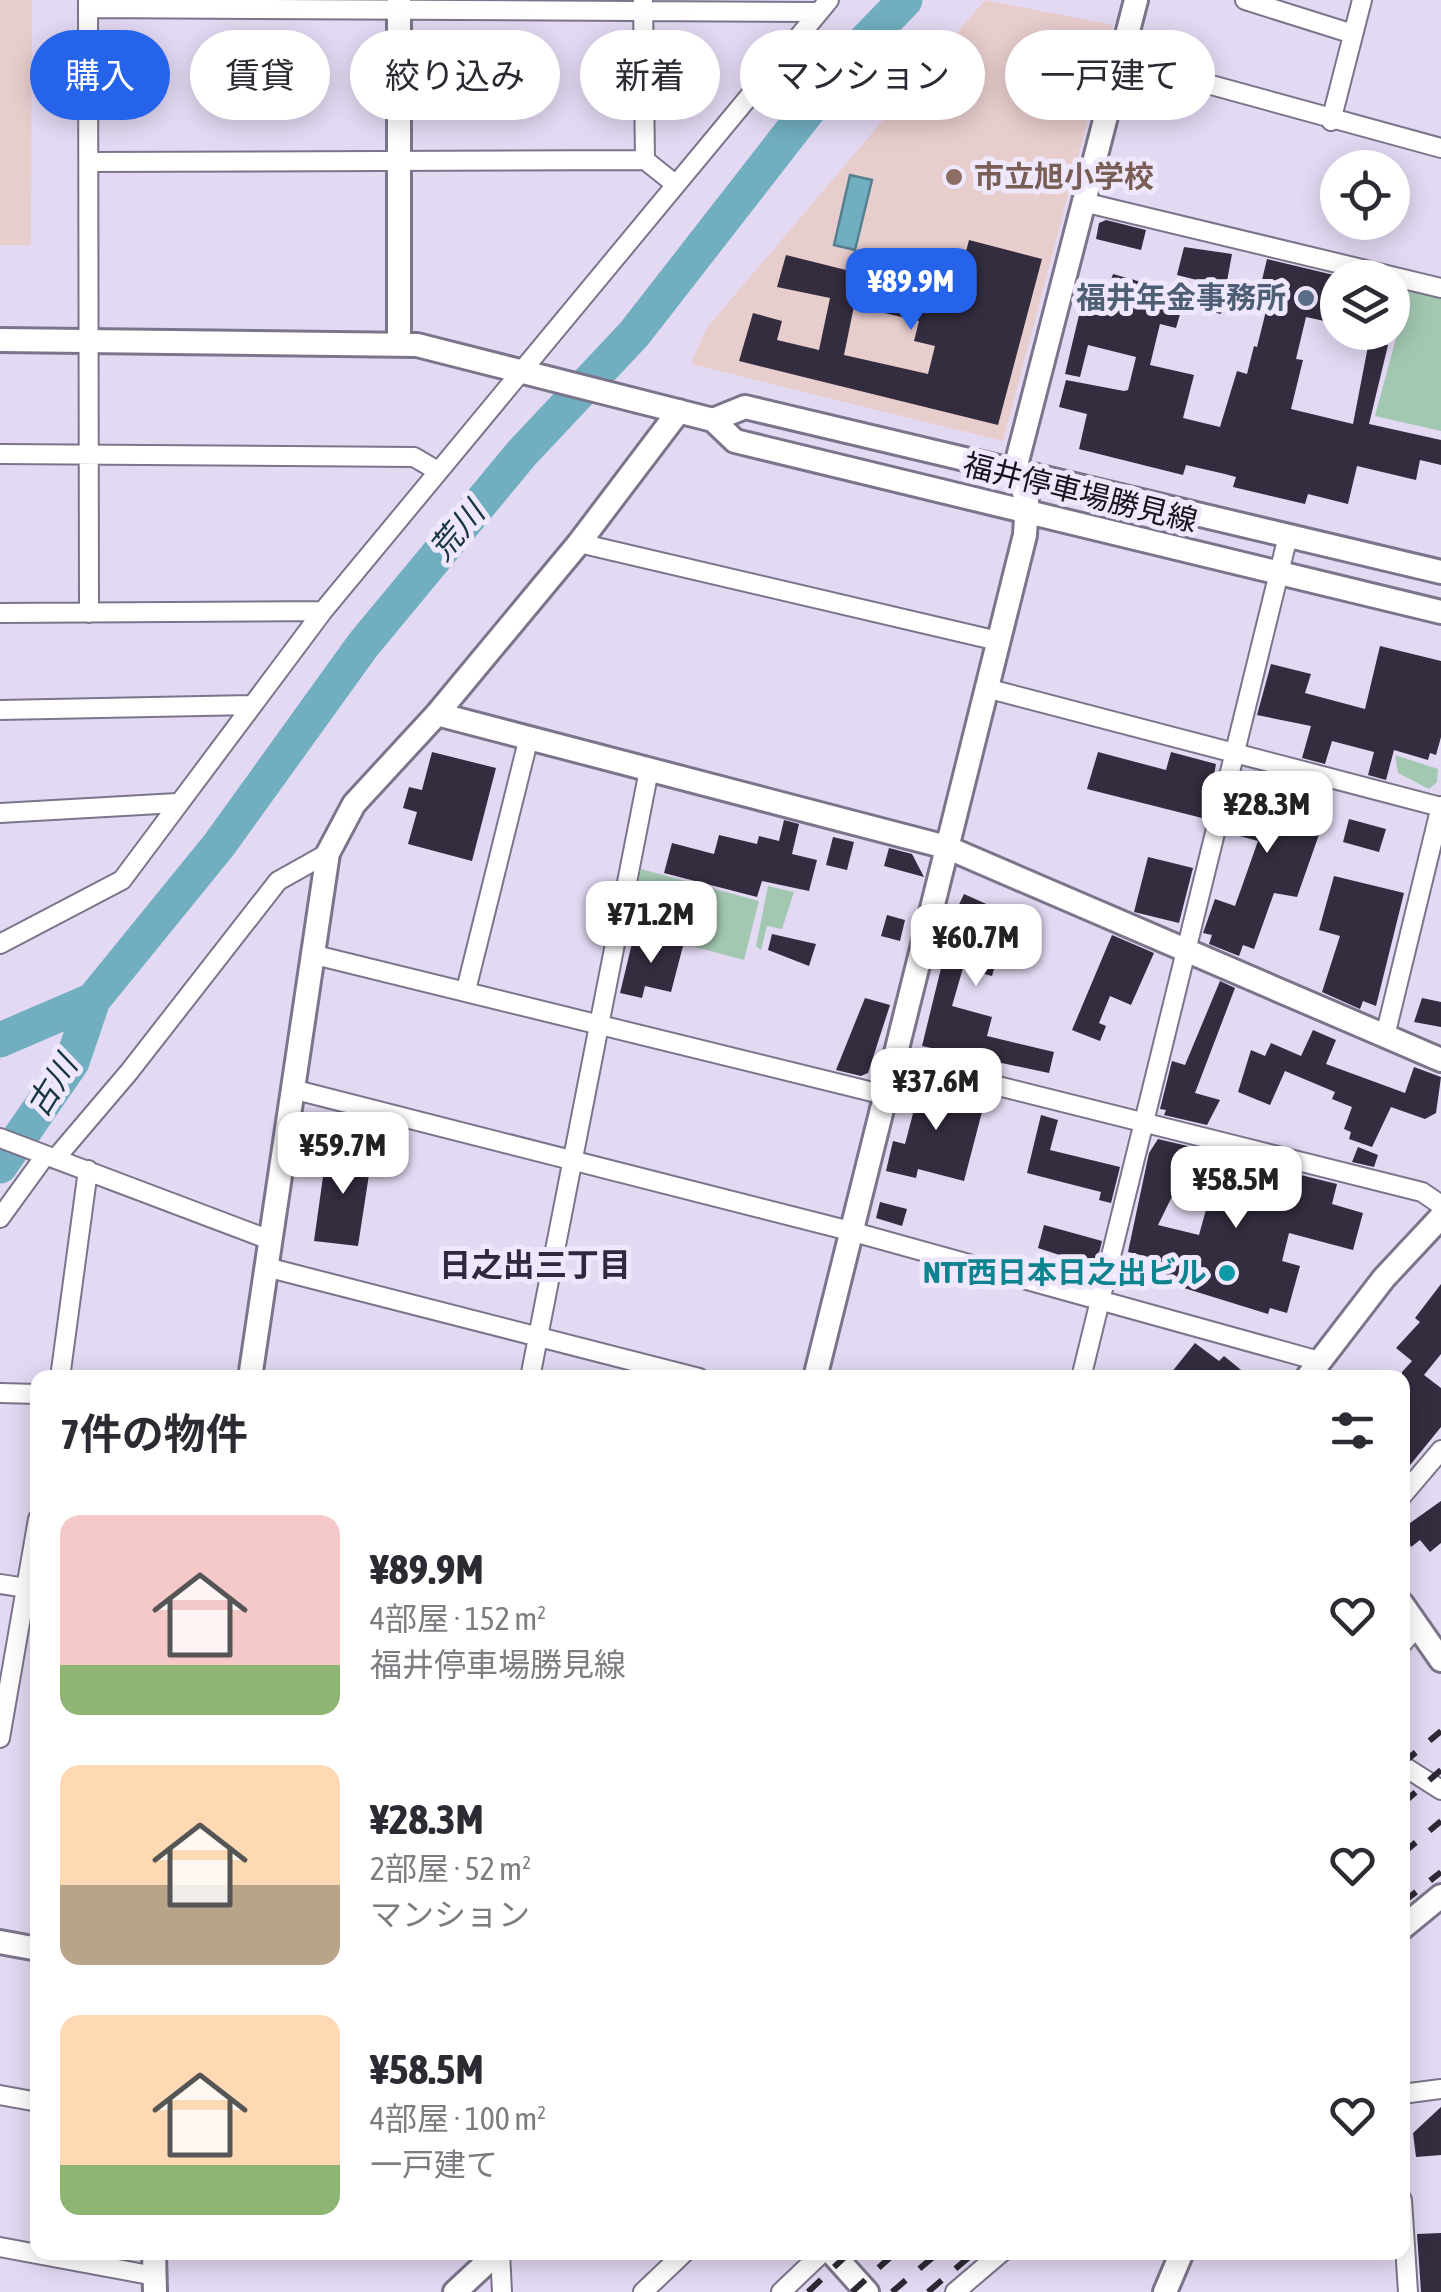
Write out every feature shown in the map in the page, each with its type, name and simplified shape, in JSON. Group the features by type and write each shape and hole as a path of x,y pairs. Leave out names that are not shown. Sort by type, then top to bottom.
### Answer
{"street":[{"path":"1128,30 1136,0"},
{"path":"1245,0 1353,34"},
{"path":"1331,121 1362,0"},
{"path":"90,613 88,4 823,6"},
{"path":"399,5 399,344"},
{"path":"643,5 645,160"},
{"path":"0,944 122,880 323,611 436,470 525,372 823,6"},
{"path":"1215,87 1441,148"},
{"path":"818,1370 998,641 1028,510 1014,468 1104,120"},
{"path":"89,162 645,160 676,184"},
{"path":"1083,202 1441,286"},
{"name":"福井停車場勝見線","path":"0,340 399,344 712,420 735,441 1441,612"},
{"name":"福井停車場勝見線","path":"712,420 745,407 1441,572"},
{"path":"251,1370 328,853 354,804 437,714 579,543 679,412"},
{"path":"0,454 414,457 436,470"},
{"path":"1083,1370 1282,573 1288,536"},
{"path":"579,543 998,641"},
{"path":"0,613 323,611"},
{"path":"986,688 1441,807 1385,1036"},
{"path":"0,710 252,704"},
{"path":"437,714 528,741 946,847 1441,1060"},
{"path":"466,990 528,741"},
{"path":"532,1370 649,770"},
{"path":"0,813 177,803"},
{"path":"0,1218 45,1155 129,1072 278,881 328,853"},
{"path":"311,954 885,1095"},
{"path":"894,1060 1422,1192 1441,1205"},
{"path":"292,1089 1100,1298 1313,1369 1384,1278 1441,1217"},
{"path":"0,1138 270,1240"},
{"path":"61,1370 88,1170"},
{"path":"266,1267 668,1370"},
{"path":"0,1393 30,1394"},
{"path":"1410,1487 1441,1450"},
{"path":"0,1738 30,1565"},
{"path":"0,1584 26,1588"},
{"path":"1410,1614 1441,1660"},
{"path":"1410,1634 1418,1625"},
{"path":"1410,1770 1441,1790"},
{"path":"1410,1921 1441,1896"},
{"path":"0,1942 30,1948"},
{"path":"1410,2093 1441,2089"},
{"path":"0,2095 30,2101"},
{"path":"0,2247 30,2252"},
{"path":"74,2260 154,2274"},
{"path":"455,2292 490,2260"},
{"path":"500,2260 502,2292"},
{"path":"643,2292 677,2260"},
{"path":"781,2292 815,2260"},
{"path":"838,2260 867,2292"},
{"path":"954,2292 992,2260"},
{"path":"1164,2292 1178,2260"},
{"path":"1406,2260 1408,2292"}],"shaded area":[{"path":"0,0 32,0 31,245 0,245"},
{"name":"市立旭小学校","path":"985,0 1113,25 1112,30 1005,30 1005,120 1088,120 1003,441 691,364 706,329 883,120 985,120 985,30 960,30"}],"green space":[{"path":"1410,290 1441,299 1441,431 1375,416 1393,350 1410,350"},
{"path":"1395,755 1438,769 1437,782 1429,789 1398,773"},
{"path":"641,869 759,901 744,960 629,929"},
{"path":"768,886 794,892 782,929 767,926 761,950 756,946"}],"water":[{"path":"850,175 872,180 855,250 834,245"}],"building":[{"path":"1106,220 1146,230 1141,250 1096,239 1099,223"},
{"path":"969,240 1042,259 998,425 739,361 753,313 782,321 777,340 819,350 830,298 777,287 786,255 954,297","holes":["854,306 919,321 914,341 935,346 928,374 844,355"]},
{"path":"1184,247 1232,254 1221,314 1195,308 1201,281 1177,275"},
{"path":"1267,259 1320,272 1320,320 1306,317 1296,359 1303,360 1291,409 1353,424 1367,350 1387,350 1369,424 1441,440 1441,465 1420,460 1416,480 1357,466 1348,504 1308,494 1305,504 1233,487 1236,477 1225,474 1186,465 1183,475 1079,449 1087,414 1059,407 1066,380 1128,390 1136,357 1088,345 1080,377 1065,374 1080,311 1099,315 1113,274 1166,289 1162,306 1181,311 1176,328 1160,324 1150,365 1194,375 1183,418 1220,427 1237,371 1247,374 1254,346 1257,347 1267,307 1256,305"},
{"path":"1380,646 1441,661 1441,737 1436,755 1430,753 1428,760 1394,750 1386,780 1368,775 1374,752 1332,741 1325,764 1302,758 1311,726 1257,715 1271,664 1311,674 1305,693 1365,709"},
{"path":"432,752 496,768 472,861 408,844 417,812 403,808 409,787 422,790"},
{"path":"1098,752 1166,770 1171,752 1216,764 1206,819 1087,789"},
{"path":"1248,772 1317,788 1313,805 1328,809 1297,897 1274,893 1254,949 1243,945 1239,956 1209,944 1212,935 1203,933 1215,899 1235,906 1258,841 1229,833 1237,796 1242,797"},
{"path":"1349,819 1386,829 1379,852 1343,842"},
{"path":"784,820 799,824 792,854 817,860 809,891 762,881 757,897 664,873 672,843 714,854 719,835 757,844 759,836 779,841"},
{"path":"833,837 854,842 847,870 826,865"},
{"path":"889,848 912,854 924,877 884,866"},
{"path":"1148,857 1193,868 1179,923 1134,912"},
{"path":"1334,876 1404,893 1376,1006 1363,1001 1360,1009 1322,992 1340,936 1319,930"},
{"path":"964,894 1022,920 1005,958 998,955 992,976 963,968 952,1006 992,1017 987,1036 1054,1052 1049,1073 922,1046 954,915"},
{"path":"887,915 905,920 900,941 881,936"},
{"path":"772,934 816,944 809,966 768,950"},
{"path":"634,935 683,946 671,992 645,986 642,998 620,993"},
{"path":"1112,935 1154,953 1131,1005 1110,996 1099,1023 1106,1026 1100,1041 1072,1030"},
{"path":"1220,981 1235,988 1195,1093 1220,1100 1207,1125 1164,1115 1166,1110 1160,1109 1172,1061 1185,1065"},
{"path":"865,998 890,1005 868,1073 861,1076 836,1070"},
{"path":"1422,998 1441,1002 1441,1027 1414,1022"},
{"path":"1313,1030 1336,1040 1326,1064 1405,1093 1414,1067 1441,1077 1436,1113 1425,1119 1391,1107 1372,1147 1349,1139 1351,1132 1344,1129 1352,1107 1332,1099 1335,1092 1285,1071 1270,1105 1238,1092 1251,1050 1265,1056 1271,1043 1301,1056"},
{"path":"909,1077 954,1089 951,1099 983,1108 964,1181 918,1169 916,1178 886,1171 893,1141 905,1144 916,1102 903,1099"},
{"path":"1041,1115 1058,1120 1050,1150 1120,1167 1111,1203 1099,1200 1101,1192 1027,1173"},
{"path":"1158,1139 1196,1148 1158,1225 1199,1235 1216,1173 1222,1175 1224,1165 1240,1169 1238,1179 1270,1188 1272,1180 1286,1183 1289,1172 1337,1184 1332,1204 1363,1213 1353,1250 1289,1233 1282,1261 1300,1266 1287,1313 1270,1308 1268,1314 1155,1279 1161,1260 1128,1252 1149,1153"},
{"path":"1358,1147 1378,1155 1374,1167 1352,1162"},
{"path":"327,1148 372,1155 358,1246 314,1241"},
{"path":"880,1202 907,1209 902,1226 876,1218"},
{"path":"1044,1225 1102,1241 1097,1261 1083,1257 1081,1262 1038,1248"},
{"path":"1441,1284 1441,1354 1424,1375 1441,1388 1441,1427 1410,1465 1410,1370 1404,1370 1412,1361 1396,1348 1420,1322 1415,1318"},
{"path":"1195,1343 1219,1361 1224,1356 1241,1370 1173,1370"},
{"path":"1441,1501 1441,1543 1430,1552 1420,1540 1411,1547 1410,1523"},
{"path":"1441,2107 1441,2155 1416,2157 1413,2133"},
{"path":"1441,2233 1441,2292 1421,2292 1417,2234"}],"waterway":[{"name":"荒川","path":"0,1040 93,1000 219,845 363,645 522,453 634,334 848,59 905,0"},
{"name":"古川","path":"0,1166 72,1062 93,1000"}],"railway":[{"path":"1410,1757 1441,1731"},
{"path":"1410,1797 1441,1770"},
{"path":"1410,1847 1441,1821"},
{"path":"1410,1897 1441,1872"},
{"path":"808,2292 842,2260"},
{"path":"852,2292 887,2260"},
{"path":"892,2292 930,2260"},
{"path":"928,2292 966,2260"}],"place":[{"name":"市立旭小学校","path":"954,177"},
{"name":"福井年金事務所","path":"1306,298"},
{"name":"NTT西日本日之出ビル","path":"1227,1273"}],"district":[{"name":"日之出三丁目","path":"535,1265"}]}
